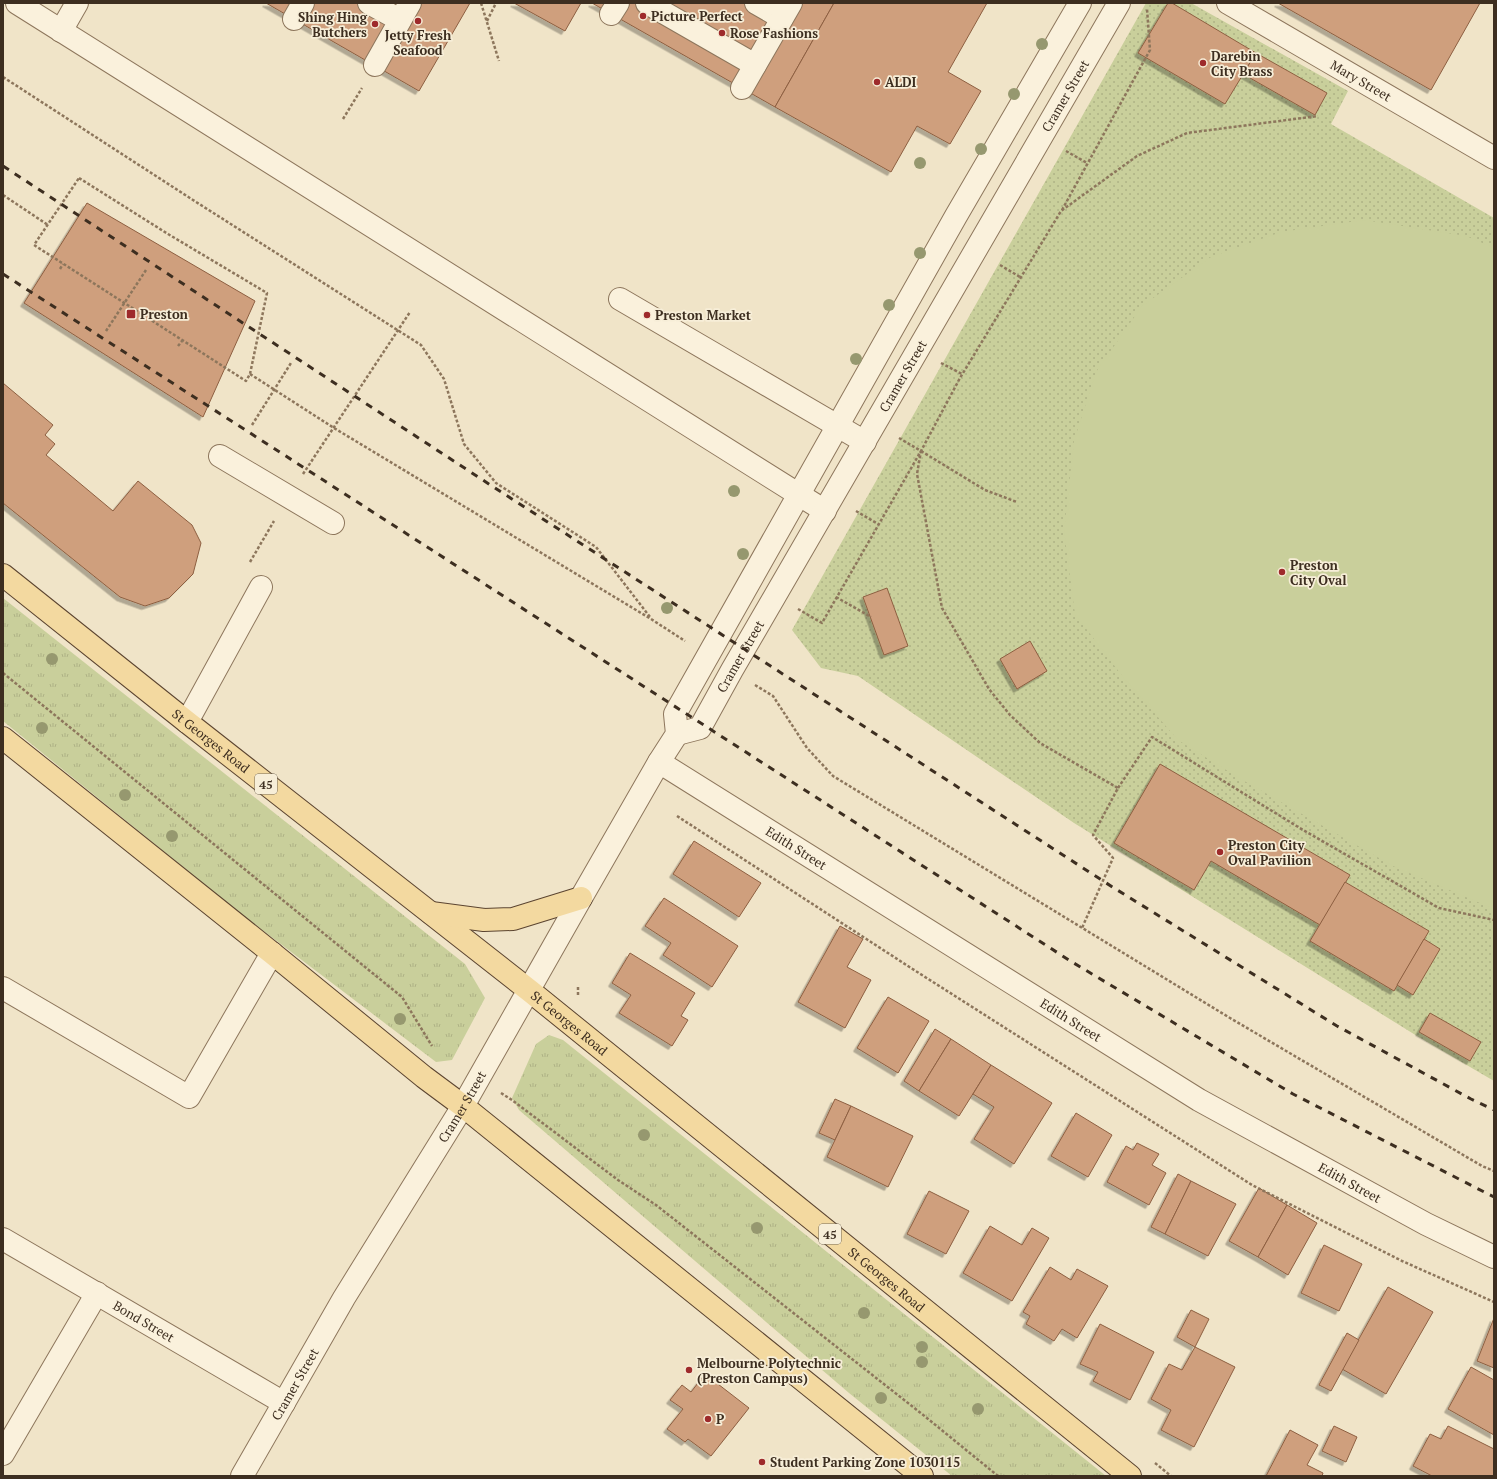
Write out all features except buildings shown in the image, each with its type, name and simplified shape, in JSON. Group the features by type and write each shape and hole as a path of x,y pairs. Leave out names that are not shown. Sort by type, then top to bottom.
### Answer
{"main road":[{"name":"St Georges Road","path":"3,575 187,722 530,991 1130,1476"},
{"path":"3,738 922,1476"},
{"path":"430,913 484,920 513,919 581,898"}],"street":[{"path":"17,3 825,512"},
{"path":"61,31 78,3"},
{"path":"369,3 405,12 375,65"},
{"path":"647,3 755,65"},
{"path":"742,88 787,10 756,3"},
{"path":"676,734 675,714 956,216 1080,3"},
{"name":"Cramer Street","path":"242,1476 344,1298 463,1106 676,734 700,728 732,670 1119,3"},
{"name":"Mary Street","path":"1228,3 1494,158"},
{"path":"620,299 865,442"},
{"path":"220,456 333,523"},
{"path":"187,722 261,587"},
{"name":"Edith Street","path":"659,762 1199,1100 1412,1217 1494,1257"},
{"path":"3,988 189,1097 272,953"},
{"name":"Bond Street","path":"3,1239 284,1403"},
{"path":"3,1454 97,1293"}],"path":[{"path":"481,3 499,60"},
{"path":"487,21 496,3"},
{"path":"796,608 822,623 921,451 960,378 1061,211 1150,50 1147,3"},
{"path":"343,120 375,65"},
{"path":"3,77 421,345 444,380 464,444 496,484 596,547 651,619"},
{"path":"1061,211 1137,156 1187,133 1318,116"},
{"path":"1060,147 1087,163"},
{"path":"79,178 174,238 268,293 250,374 246,382 123,304 34,245 48,225 79,178"},
{"path":"3,195 48,225"},
{"path":"994,261 1020,277"},
{"path":"60,269 63,264"},
{"path":"106,331 146,270"},
{"path":"121,309 123,304"},
{"path":"398,331 410,312"},
{"path":"178,346 182,341"},
{"path":"252,425 291,363"},
{"path":"250,374 341,432 651,619 708,656"},
{"path":"894,434 985,490 1017,502"},
{"path":"921,451 917,474 942,608 989,690 1010,715 1040,742 1118,788"},
{"path":"852,508 878,524"},
{"path":"836,597 871,618"},
{"path":"732,670 774,696 807,748 833,776 1230,1018 1482,1166 1494,1171"},
{"path":"1082,928 1113,858 1093,835 1118,788 1152,737 1303,830 1439,908 1494,920"},
{"path":"677,816 911,968 1252,1185 1402,1261 1494,1302"}],"green space":[{"name":"Preston City Oval","path":"1146,3 1191,3 1348,91 1331,124 1494,218 1494,1081 1417,1036 1074,823 858,676 821,668 792,630"},
{"name":"Preston City Oval","path":"1364,220 1466,236 1494,248 1494,909 1393,866 1239,778 1178,740 1123,677 1075,614 1064,531 1074,441 1096,372 1142,306 1211,257 1281,232"},
{"path":"3,598 465,964 485,998 452,1060 436,1062 236,910 3,721"},
{"path":"549,1035 563,1040 1106,1476 952,1476 849,1393 519,1110 512,1098 536,1044"}],"railway":[{"path":"3,166 495,488 1114,888 1337,1026 1494,1110"},
{"path":"3,274 1072,962 1293,1094 1494,1197"}],"place":[{"name":"Picture Perfect","path":"643,16"},
{"name":"Jetty Fresh Seafood","path":"418,21"},
{"name":"Shing Hing Butchers","path":"375,24"},
{"name":"Rose Fashions","path":"722,33"},
{"name":"Darebin City Brass","path":"1203,63"},
{"name":"ALDI","path":"877,82"},
{"name":"Preston","path":"131,314"},
{"name":"Preston Market","path":"647,315"},
{"name":"Preston City Oval","path":"1282,572"},
{"name":"Preston City Oval Pavilion","path":"1220,852"},
{"name":"Melbourne Polytechnic (Preston Campus)","path":"689,1370"},
{"name":"P","path":"708,1419"},
{"name":"Student Parking Zone 1030115","path":"762,1462"}]}
